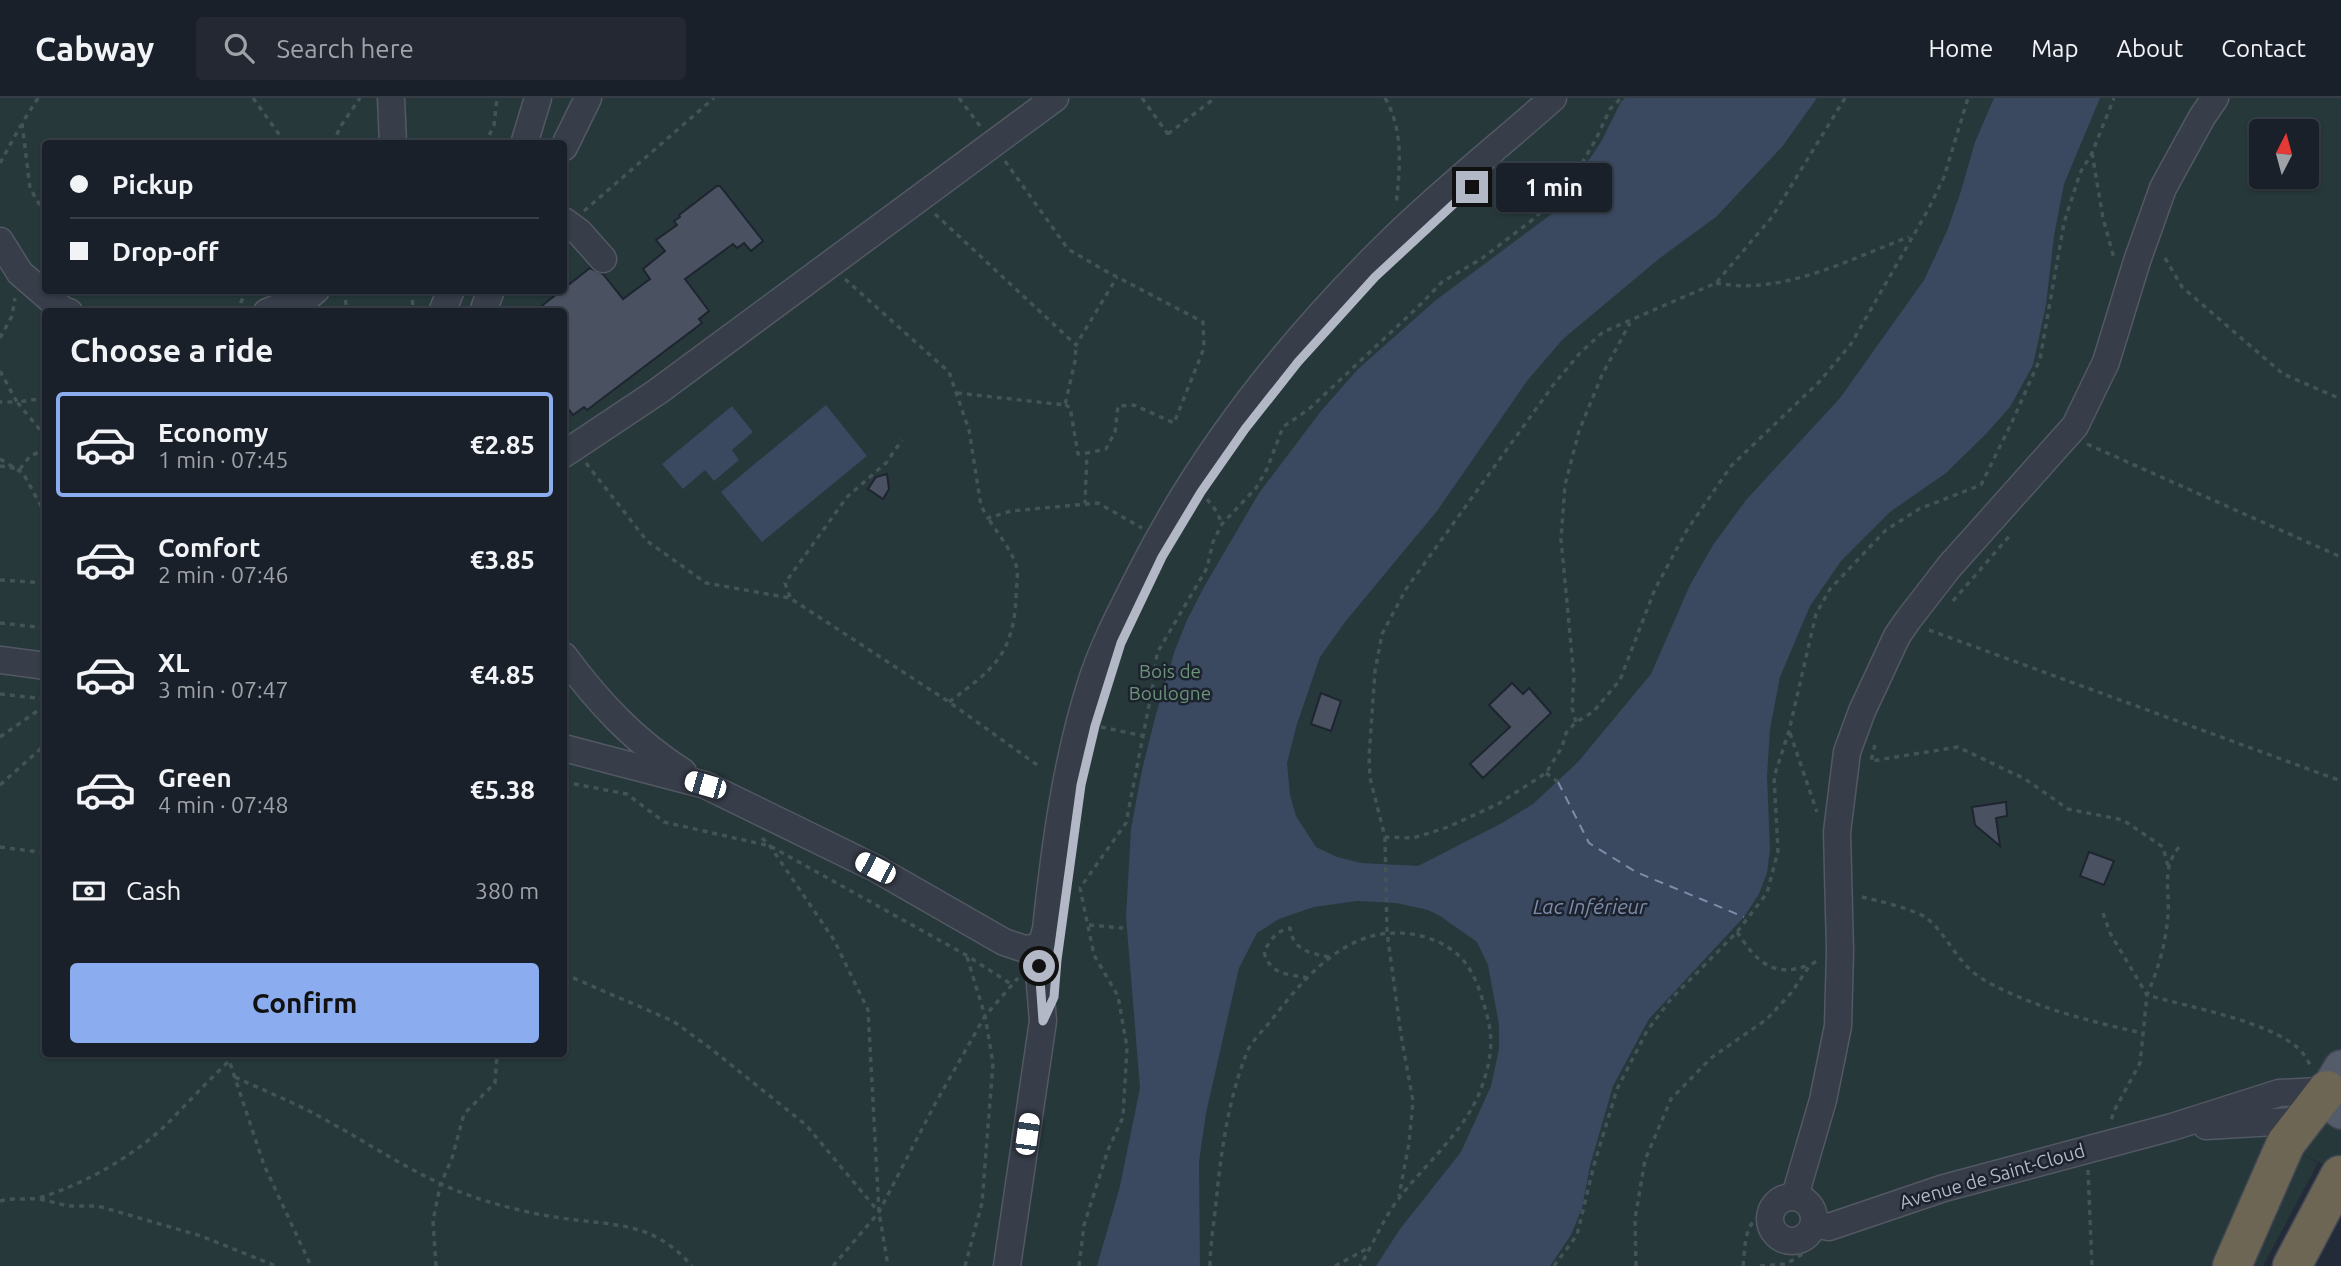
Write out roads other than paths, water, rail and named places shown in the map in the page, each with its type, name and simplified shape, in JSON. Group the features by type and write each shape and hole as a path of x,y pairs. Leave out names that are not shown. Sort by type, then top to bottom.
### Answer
{"highway":[{"path":"2232,1266 2286,1143 2329,1095"},
{"path":"2292,1266 2340,1175"}],"street":[{"path":"391,98 393,140"},
{"path":"525,140 538,98"},
{"path":"567,141 588,98"},
{"path":"569,451 657,392 1055,98"},
{"path":"567,660 591,691 631,733 650,750 705,785 838,849 998,938 1031,948 1042,943 1062,804 1079,723 1093,677 1111,631 1164,528 1192,481 1263,382 1322,314 1392,240 1553,98"},
{"path":"1007,1266 1043,1021 1054,997 1081,785 1095,726 1121,643 1162,557 1201,492 1245,429 1298,362 1375,277 1572,98"},
{"path":"1795,1196 1823,1100 1838,1026 1840,951 1837,832 1847,752 1862,711 1897,636 1920,630 1949,567 2075,426 2106,362 2137,261 2164,188 2215,98"},
{"path":"567,223 603,259"},
{"path":"0,241 20,274 42,292"},
{"path":"44,294 61,308"},
{"path":"277,308 311,294"},
{"path":"0,660 42,665"},
{"path":"567,749 705,785"},
{"path":"1031,948 1043,1021"},
{"name":"Avenue de Saint-Cloud","path":"2172,1127 2279,1093 2329,1095"},
{"name":"Avenue de Saint-Cloud","path":"1809,1231 1829,1227 1944,1188 2096,1146 2172,1127 2329,1095"},
{"path":"1795,1196 1810,1204 1815,1216 1809,1231 1794,1241 1781,1238 1770,1222 1771,1210 1780,1199 1795,1196"}],"water":[{"name":"Lac Inférieur","path":"1625,98 1817,98 1782,147 1716,217 1660,258 1563,339 1527,381 1437,511 1345,622 1320,657 1287,763 1290,795 1296,816 1316,847 1337,857 1361,863 1418,866 1533,804 1578,762 1651,674 1690,585 1713,545 1746,500 1840,398 1924,280 1947,231 1975,142 1994,98 2100,98 2064,184 2054,236 2046,305 2033,365 2010,407 1986,434 1946,473 1890,512 1841,561 1810,606 1780,677 1770,729 1767,776 1770,850 1767,873 1759,894 1744,917 1649,1019 1613,1086 1590,1166 1582,1208 1571,1235 1550,1266 1376,1266 1400,1229 1461,1152 1491,1086 1499,1049 1499,1025 1488,965 1477,942 1428,910 1396,903 1357,901 1314,907 1279,919 1257,933 1239,968 1206,1113 1199,1162 1200,1266 1097,1266 1120,1186 1140,1088 1126,917 1131,829 1156,714 1187,620 1259,493 1321,411 1358,369 1436,300 1553,213 1601,142"},
{"path":"826,405 867,456 762,542 721,492"},
{"path":"732,406 753,432 732,450 739,460 714,481 705,470 683,489 662,464"}],"park label":[{"name":"Bois de Boulogne","path":"1170,682"}]}
